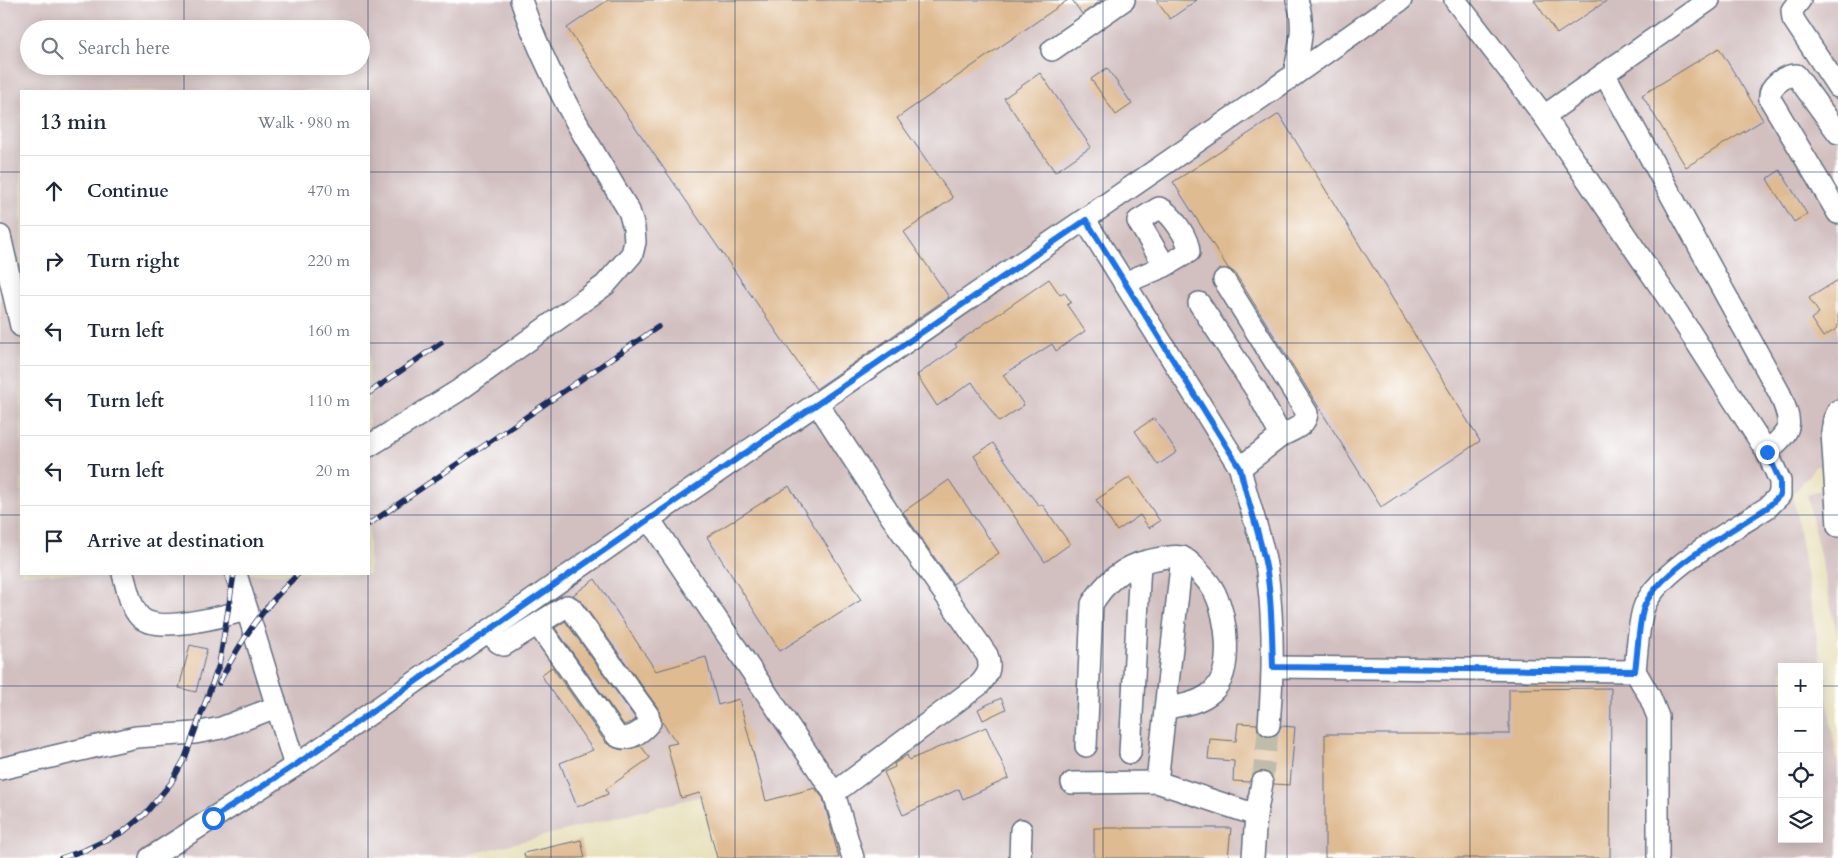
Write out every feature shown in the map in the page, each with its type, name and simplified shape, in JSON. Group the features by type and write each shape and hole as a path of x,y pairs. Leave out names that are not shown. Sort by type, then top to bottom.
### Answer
{"lane":[{"path":"370,445 458,391 605,285 632,254 635,242 634,228 628,211 568,106 534,38 521,0"},
{"path":"1052,50 1124,0"},
{"path":"1294,75 1302,36 1302,13 1297,0"},
{"path":"150,858 171,852 649,519 1086,220 1401,0"},
{"path":"1455,0 1544,116 1668,298 1767,452 1780,481 1780,495 1768,507 1669,573 1643,609 1635,671 1658,717 1658,858"},
{"path":"1544,116 1709,0"},
{"path":"1800,0 1792,10 1793,19 1838,87"},
{"path":"1604,73 1780,394 1790,420 1786,435 1767,452"},
{"path":"1838,133 1796,75 1790,75 1772,88 1769,93 1770,98 1838,213"},
{"path":"1086,220 1240,468 1245,492 1257,527 1268,578 1273,667 1269,725"},
{"path":"0,236 20,322"},
{"path":"1124,283 1164,266"},
{"path":"1224,280 1307,413 1302,425 1281,436 1240,468"},
{"path":"1199,303 1256,390 1281,436"},
{"path":"818,403 890,515 987,655 991,665 987,675 979,685 834,793"},
{"path":"1838,411 1834,419 1832,432 1838,526"},
{"path":"649,519 834,793 854,858"},
{"path":"1157,782 1167,708 1182,557"},
{"path":"1086,746 1092,604 1102,587 1122,572 1140,563 1158,558 1182,557 1195,567 1215,592 1223,614 1226,638 1225,668 1220,682 1203,699 1167,708"},
{"path":"1130,753 1140,563"},
{"path":"123,575 132,603 139,616 146,622 163,625 247,610"},
{"path":"236,575 294,766"},
{"path":"488,631 498,642 504,644 567,606 571,608 648,715 650,722 628,738 621,738 616,735 538,624"},
{"path":"1273,667 1635,671"},
{"path":"0,769 136,737 195,733 221,728 276,707"},
{"path":"1072,782 1157,782 1256,815"},
{"path":"1253,858 1256,815 1262,783"},
{"path":"1020,858 1021,830"}],"shaded area":[{"path":"0,0 1838,0 1838,459 1815,467 1793,494 1821,663 1778,663 1778,843 1823,843 1823,675 1838,765 1838,858 718,858 701,796 456,858 0,858"},
{"path":"1838,483 1838,639 1807,495"}],"building":[{"path":"608,0 1068,0 897,118 953,198 904,232 949,297 816,389 567,28"},
{"path":"1072,0 1102,0 1082,14"},
{"path":"1156,0 1197,0 1170,19"},
{"path":"1534,0 1608,0 1557,34"},
{"path":"1719,48 1763,120 1686,167 1642,95"},
{"path":"1107,68 1132,104 1116,115 1091,79"},
{"path":"1040,73 1091,147 1055,172 1004,98"},
{"path":"1279,114 1480,441 1381,507 1235,273 1228,268 1173,182"},
{"path":"1780,170 1807,214 1794,222 1767,179"},
{"path":"1049,279 1060,295 1064,292 1071,302 1067,305 1085,331 1056,351 1052,344 1003,375 1024,405 999,422 972,382 937,406 917,375 957,347 955,344"},
{"path":"1838,280 1838,328 1823,337 1811,319 1819,313 1809,298"},
{"path":"1154,418 1177,452 1158,465 1135,431"},
{"path":"993,443 1039,506 1042,504 1070,544 1045,562 974,456"},
{"path":"1130,477 1160,521 1149,528 1140,515 1117,531 1096,500"},
{"path":"949,480 999,553 953,584 903,512"},
{"path":"789,486 861,600 780,651 707,537"},
{"path":"595,579 656,671 706,657 718,705 739,699 766,801 815,788 823,798 839,858 717,858 700,793 681,798 667,745 677,743 662,722 658,708 581,601 573,595"},
{"path":"565,621 636,719 632,722 624,725 555,628"},
{"path":"190,645 207,649 196,692 179,688"},
{"path":"552,667 606,743 623,750 641,746 650,758 606,789 608,794 577,807 560,763 593,750 541,675"},
{"path":"1611,688 1610,858 1325,858 1325,734 1509,734 1509,689"},
{"path":"1001,698 1006,709 983,720 978,709"},
{"path":"1238,723 1257,724 1258,731 1268,737 1275,736 1281,726 1295,727 1290,785 1274,784 1270,774 1264,771 1253,775 1249,782 1233,781 1234,761 1208,759 1210,739 1236,741"},
{"path":"986,727 1009,778 963,799 959,789 903,815 884,772 895,767 894,764 907,755 909,760"},
{"path":"1094,828 1231,828 1228,858 1094,858"},
{"path":"581,840 585,858 525,858 524,853"}],"tunnel":[{"path":"1262,783 1269,725"}],"railway":[{"path":"370,523 658,327"},
{"path":"370,392 441,343"},
{"path":"61,858 85,850 123,832 145,814 171,783 185,758 219,665 234,575"},
{"path":"219,683 236,652 263,612 297,575"}],"route":[{"path":"213,818 294,766 649,519 1086,220 1240,468 1245,492 1257,527 1268,578 1273,667 1635,671 1643,609 1669,573 1768,507 1780,495 1780,481 1767,452"}]}
